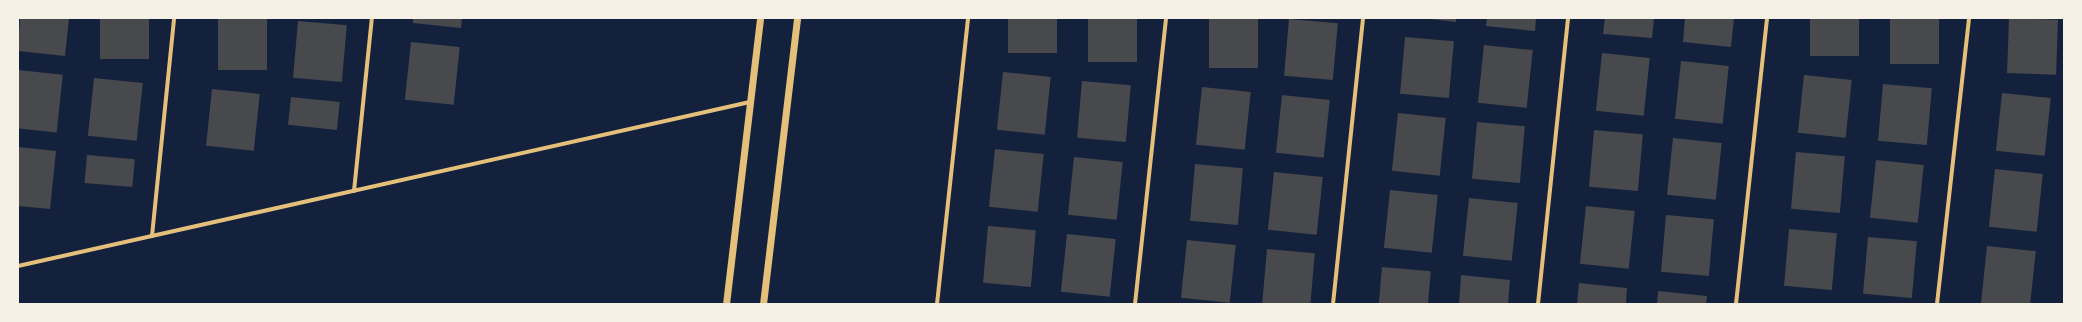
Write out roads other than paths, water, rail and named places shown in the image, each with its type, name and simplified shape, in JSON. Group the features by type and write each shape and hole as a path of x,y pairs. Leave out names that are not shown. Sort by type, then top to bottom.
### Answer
{"street":[{"path":"152,236 174,18"},
{"path":"354,191 372,18"},
{"path":"726,304 760,18"},
{"path":"763,304 797,18"},
{"path":"937,304 968,18"},
{"path":"1135,304 1166,18"},
{"path":"1333,304 1363,18"},
{"path":"1538,304 1568,18"},
{"path":"1736,304 1767,18"},
{"path":"1937,304 1969,18"},
{"path":"18,266 750,102"}]}
